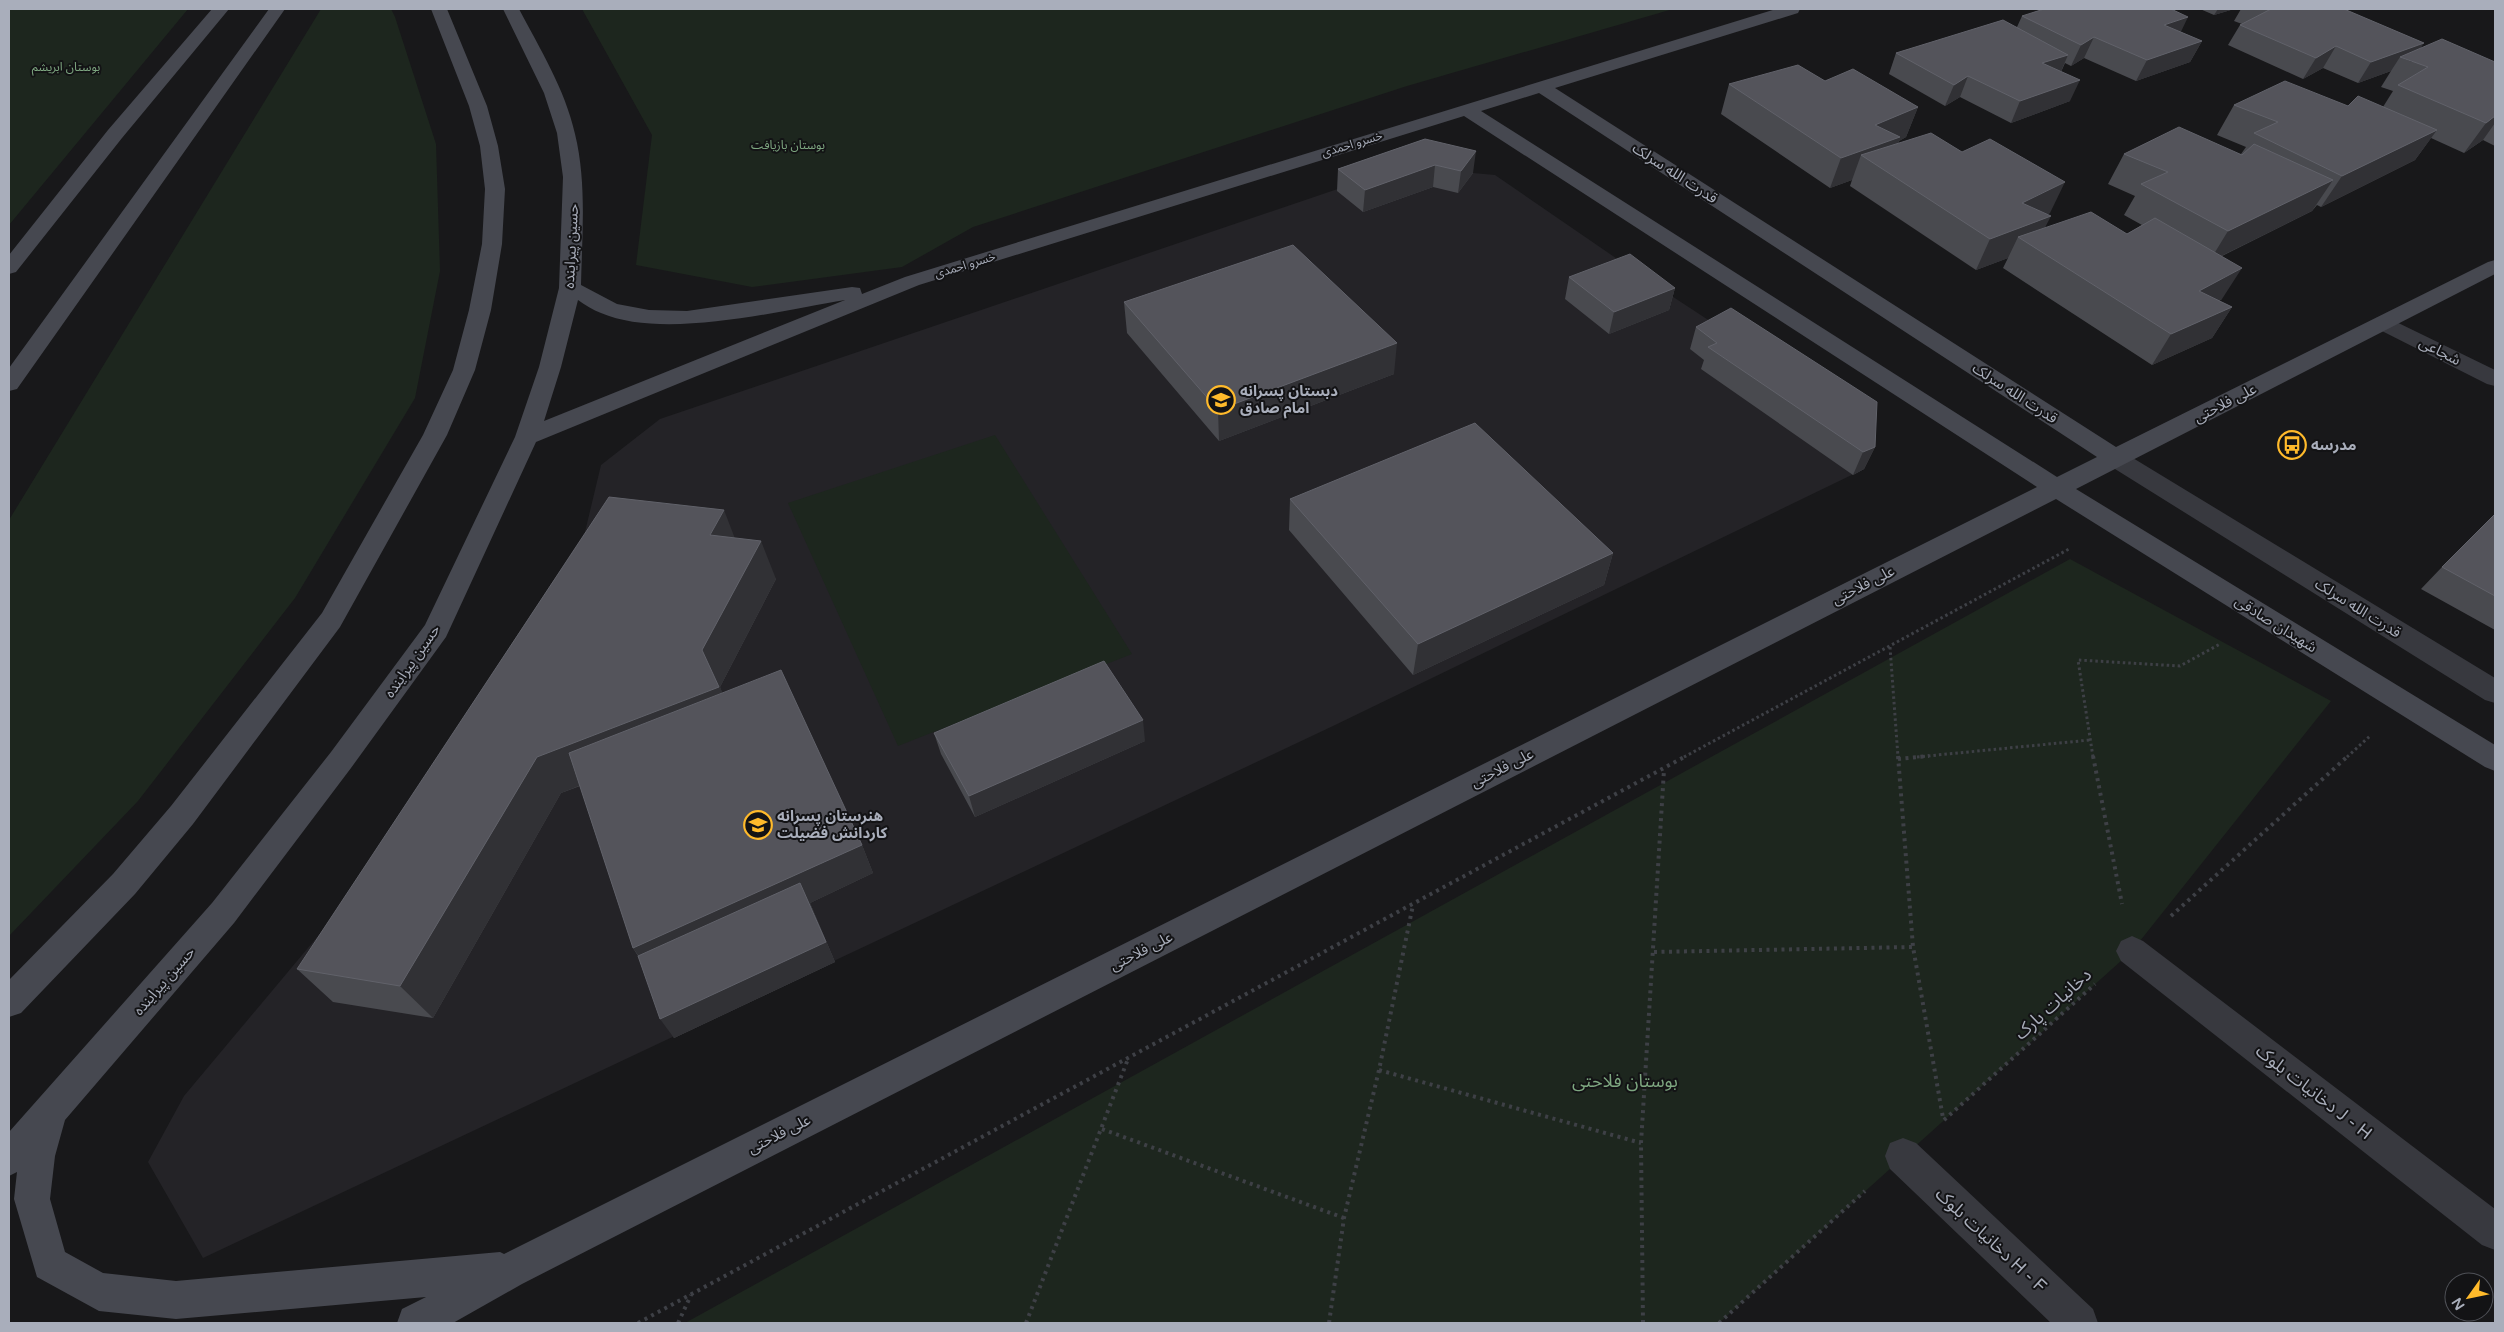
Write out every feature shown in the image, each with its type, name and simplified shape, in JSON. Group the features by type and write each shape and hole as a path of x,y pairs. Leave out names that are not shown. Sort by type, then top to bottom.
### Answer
{"street":[{"path":"9,268 115,134 220,9"},
{"path":"9,384 277,9"},
{"path":"9,1002 124,884 239,742 330,620 434,435 464,370 480,310 492,244 495,189 489,146 478,106 439,9"},
{"name":"حسین پیراینده","path":"9,1158 223,913 341,760 436,630 527,437 550,367 570,288 573,177 566,133 553,93 512,9"},
{"name":"خسرو احمدی","path":"912,281 1792,9"},
{"name":"قدرت الله سرلک","path":"1540,86 2115,458 2495,692"},
{"path":"1464,109 2057,487"},
{"name":"علی فلاحتی","path":"416,1323 509,1271 2495,266"},
{"path":"570,288 610,308 649,318 688,318 824,298 912,281"},
{"path":"527,437 912,281"},
{"name":"شجاعی","path":"2384,322 2495,380"},
{"name":"شهیدان صادقی","path":"2057,487 2405,705 2495,759"},
{"name":"دخانیات بلوک J - H","path":"2132,951 2495,1232"},
{"path":"50,1112 37,1156 32,1199 50,1264 99,1292 176,1300 509,1271"},
{"name":"دخانیات بلوک H - F","path":"1903,1156 2079,1323"}],"path":[{"path":"638,1323 2072,548"},
{"path":"2132,951 2090,740 2078,660 2180,666 2221,643"},
{"path":"1890,647 1913,947 1944,1121"},
{"name":"دخانیات پارک","path":"1719,1323 2405,705"},
{"path":"1898,759 2090,740"},
{"path":"1642,1323 1641,1143 1664,770"},
{"path":"1329,1323 1344,1218 1379,1070 1413,905"},
{"path":"1654,952 1913,947"},
{"path":"1026,1323 1128,1059"},
{"path":"1379,1070 1641,1143"},
{"path":"1102,1129 1344,1218"},
{"path":"678,1323 692,1294"}],"shaded area":[{"name":"هنرستان پسرانه کاردانش فضیلت","path":"1423,160 1473,173 1495,175 1658,287 1867,424 1864,469 1333,726 203,1258 148,1162 184,1096 328,924 585,532 601,465 660,419"}],"green space":[{"name":"بوستان ابریشم","path":"9,9 188,9 9,225"},
{"path":"321,9 391,9 436,144 440,271 415,398 295,598 138,801 9,936 9,520"},
{"name":"بوستان بازیافت","path":"582,9 1673,9 1407,86 973,227 902,267 752,287 636,265 652,135"},
{"path":"995,435 1132,654 898,746 788,503"},
{"name":"بوستان فلاحتی","path":"2070,559 2331,701 2132,951 1719,1323 685,1323"}],"building":[{"path":"2044,9 2171,9 2188,17 2164,25 2202,41 2147,60 2094,37 2081,45 2022,16"},
{"path":"2271,9 2344,9 2424,43 2371,62 2336,46 2316,58 2240,25"},
{"path":"2003,20 2068,55 2042,63 2080,80 2020,101 1968,76 1954,85 1896,53"},
{"path":"2442,39 2495,62 2495,116 2486,123 2398,85 2428,67 2400,57"},
{"path":"1798,65 1825,81 1853,69 1918,107 1875,125 1900,137 1841,158 1729,84"},
{"path":"2285,81 2348,106 2358,96 2437,130 2342,176 2254,133 2278,122 2234,105"},
{"path":"2179,127 2242,155 2254,144 2333,180 2228,231 2141,184 2168,172 2124,154"},
{"path":"1931,133 1962,152 1990,139 2065,182 2022,203 2051,216 1990,239 1861,155"},
{"path":"1425,139 1476,151 1461,171 1435,165 1365,190 1338,169"},
{"path":"2091,212 2127,234 2155,218 2242,268 2199,291 2232,307 2171,334 2018,237"},
{"path":"1293,245 1397,343 1218,410 1124,302"},
{"path":"1630,254 1675,288 1614,312 1569,277"},
{"path":"1731,308 1877,402 1875,447 1863,452 1708,347 1717,343 1696,327"},
{"path":"1475,423 1613,553 1418,644 1290,499"},
{"path":"609,497 724,510 710,535 761,541 702,650 719,687 537,757 400,986 297,969"},
{"path":"2495,514 2495,596 2442,567"},
{"path":"1104,661 1143,720 969,796 934,733"},
{"path":"781,670 862,845 633,948 569,753"},
{"path":"800,883 826,942 660,1019 638,956"}],"place":[{"name":"دبستان پسرانه امام صادق","path":"1221,400"},
{"name":"مدرسه","path":"2292,445"},
{"name":"هنرستان پسرانه کاردانش فضیلت","path":"758,825"}]}
